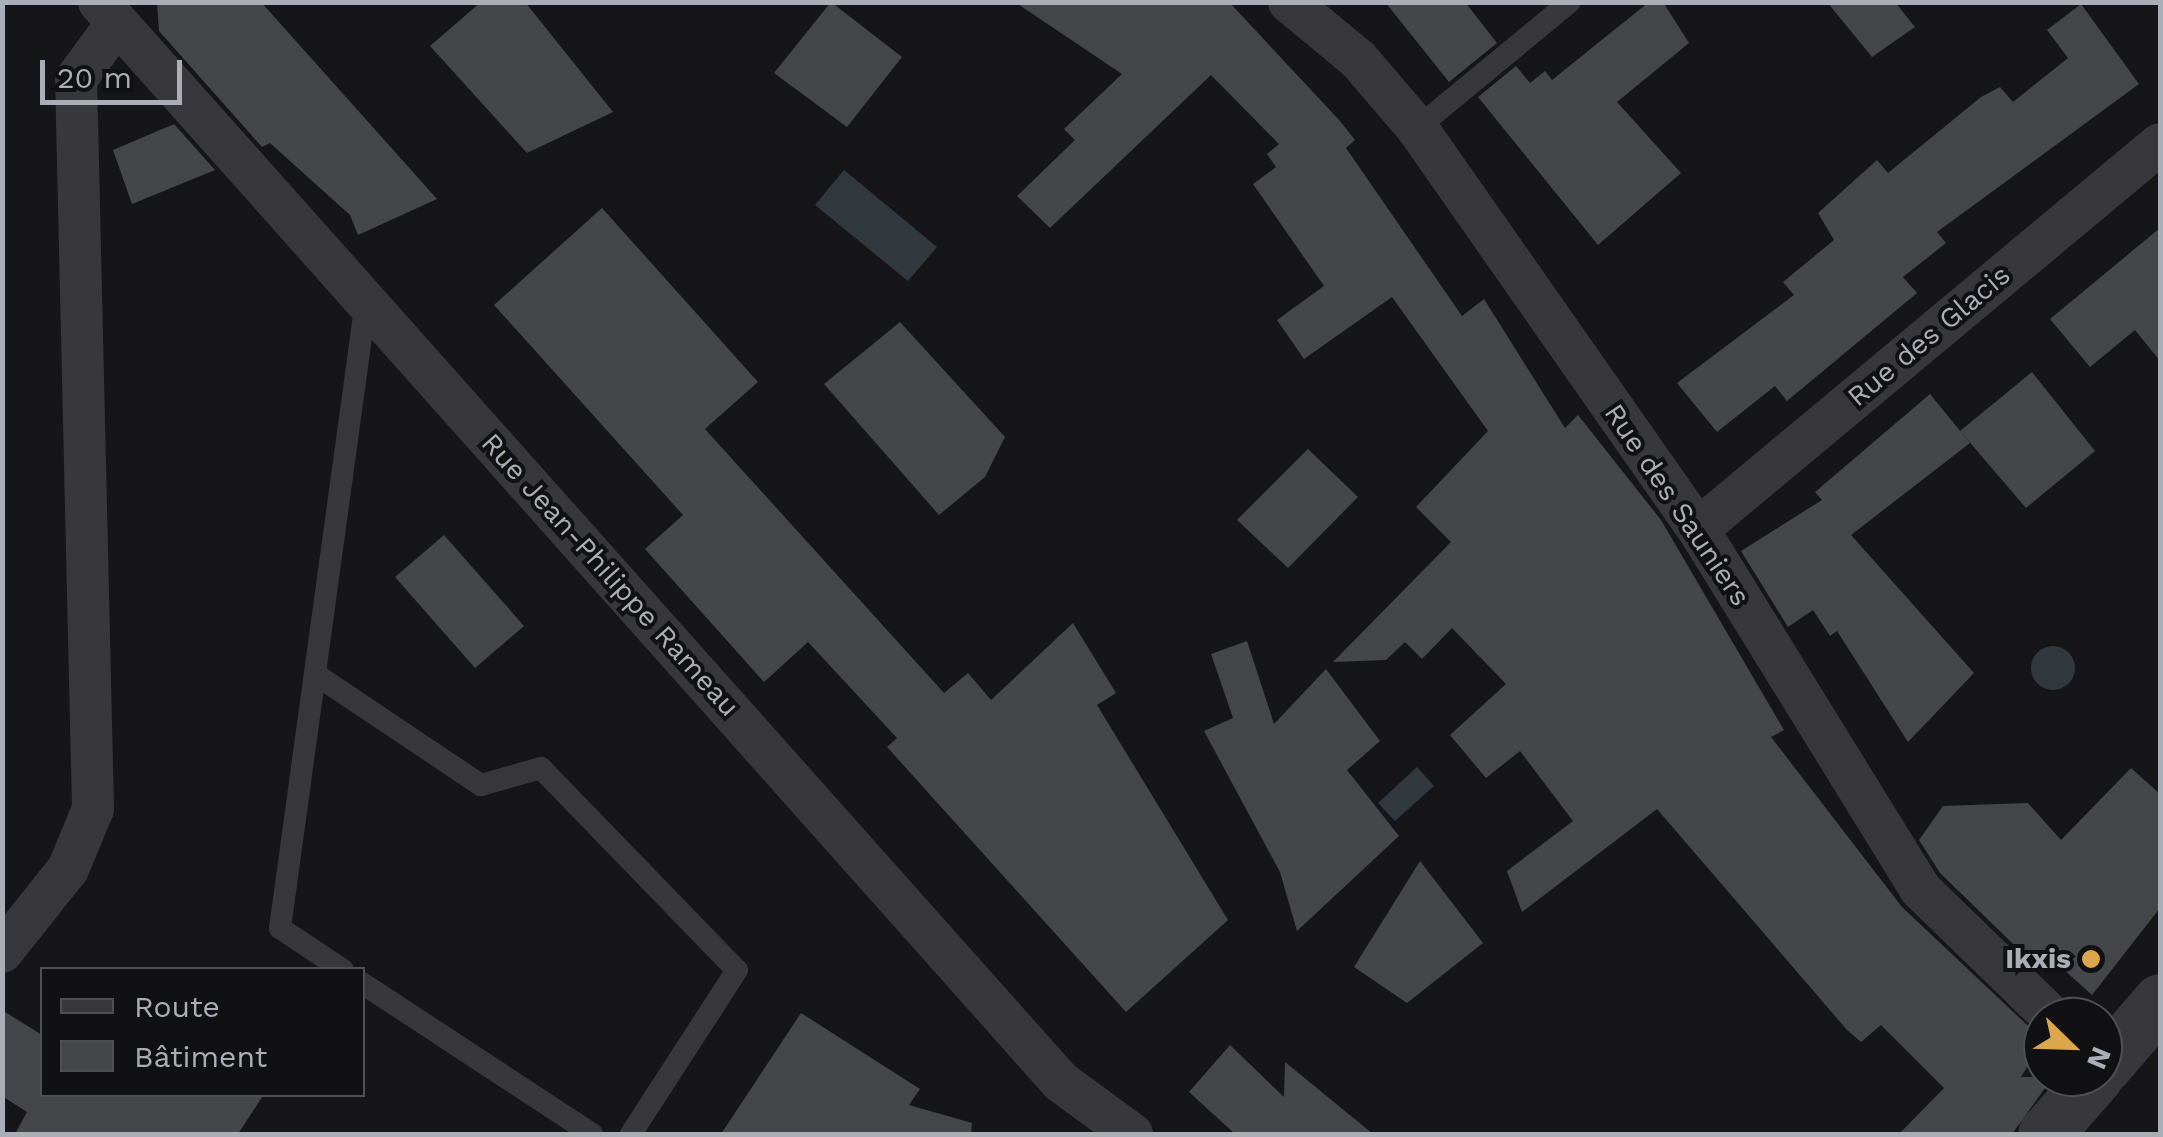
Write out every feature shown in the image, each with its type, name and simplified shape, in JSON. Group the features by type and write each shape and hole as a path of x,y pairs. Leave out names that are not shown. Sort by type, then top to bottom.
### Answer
{"street":[{"name":"Rue des Sauniers","path":"1289,2 1358,60 1417,128 1698,529 1920,889 2031,997"},
{"name":"Rue Jean-Philippe Rameau","path":"108,13 1061,1082 1132,1134"},
{"path":"2,952 68,868 93,809 76,79 108,13"},
{"name":"Rue des Glacis","path":"1698,529 2160,144"},
{"path":"2123,1044 2160,1001"},
{"path":"2045,1134 2077,1097"}],"lane":[{"path":"1417,128 1570,2"},
{"path":"338,967 280,928 366,301"},
{"path":"315,674 481,785 540,768 737,970 631,1134"},
{"path":"365,984 592,1134"}],"shaded area":[{"path":"844,170 937,247 908,281 815,205"},
{"path":"2053,646 2069,652 2075,668 2069,684 2053,690 2037,684 2031,668 2037,652"},
{"path":"1417,767 1434,786 1395,821 1378,803"}],"building":[{"path":"157,2 261,2 437,199 358,235 350,215 270,143 262,147 159,31"},
{"path":"481,2 525,2 613,112 527,153 430,46"},
{"path":"831,2 902,57 847,127 774,73"},
{"path":"1015,2 1229,2 1340,121 1355,140 1346,148 1462,316 1484,299 1565,428 1578,415 1661,520 1784,730 1771,737 1902,907 2023,1021 2023,1097 2039,1097 2012,1134 1899,1134 1944,1088 1881,1025 1861,1042 1847,1030 1657,809 1522,912 1507,871 1573,821 1520,751 1486,778 1450,735 1506,684 1452,628 1422,659 1405,642 1386,660 1333,662 1451,542 1416,507 1488,431 1392,297 1304,359 1277,320 1324,286 1253,184 1276,167 1267,154 1279,144 1211,75 1050,228 1017,196 1075,140 1064,129 1122,74"},
{"path":"1385,2 1465,2 1497,43 1449,82"},
{"path":"1649,2 1663,2 1689,43 1617,102 1681,173 1598,245 1478,97 1516,66 1530,83 1545,71 1552,80"},
{"path":"1827,2 1895,2 1915,27 1872,57"},
{"path":"2081,4 2139,84 1937,232 1946,243 1903,277 1917,293 1787,401 1775,386 1717,432 1677,383 1794,295 1783,282 1834,240 1818,213 1877,160 1888,173 1981,97 2000,87 2013,102 2068,58 2047,30"},
{"path":"174,124 215,170 132,204 113,150"},
{"path":"602,208 758,382 705,429 944,693 968,673 991,700 1073,623 1116,693 1097,705 1228,920 1126,1012 887,747 897,738 808,642 764,682 645,549 683,515 494,305"},
{"path":"2160,228 2160,361 2135,330 2090,367 2050,319"},
{"path":"900,322 1005,437 985,477 939,515 824,384"},
{"path":"2032,372 2095,451 2026,508 1960,431"},
{"path":"1930,394 1970,443 1851,535 1974,673 1908,742 1837,631 1830,636 1813,610 1788,627 1741,551 1822,500 1815,492"},
{"path":"1308,449 1358,497 1288,568 1237,520"},
{"path":"444,535 524,626 475,668 395,577"},
{"path":"1247,641 1274,724 1326,669 1380,741 1347,770 1399,836 1297,931 1280,872 1204,731 1233,718 1211,654"},
{"path":"2131,768 2160,794 2160,908 2092,995 2043,951 2043,973 1940,873 1919,840 1943,806 2028,803 2061,840"},
{"path":"1420,861 1483,943 1407,1003 1354,967"},
{"path":"2,1010 40,1034 40,1097 262,1097 238,1134 15,1134 27,1112 2,1096"},
{"path":"801,1013 920,1089 909,1105 972,1123 971,1134 721,1134"},
{"path":"1230,1045 1284,1097 1285,1062 1373,1134 1235,1134 1189,1092"}],"place":[{"name":"Ikxis","path":"2091,959"}]}
